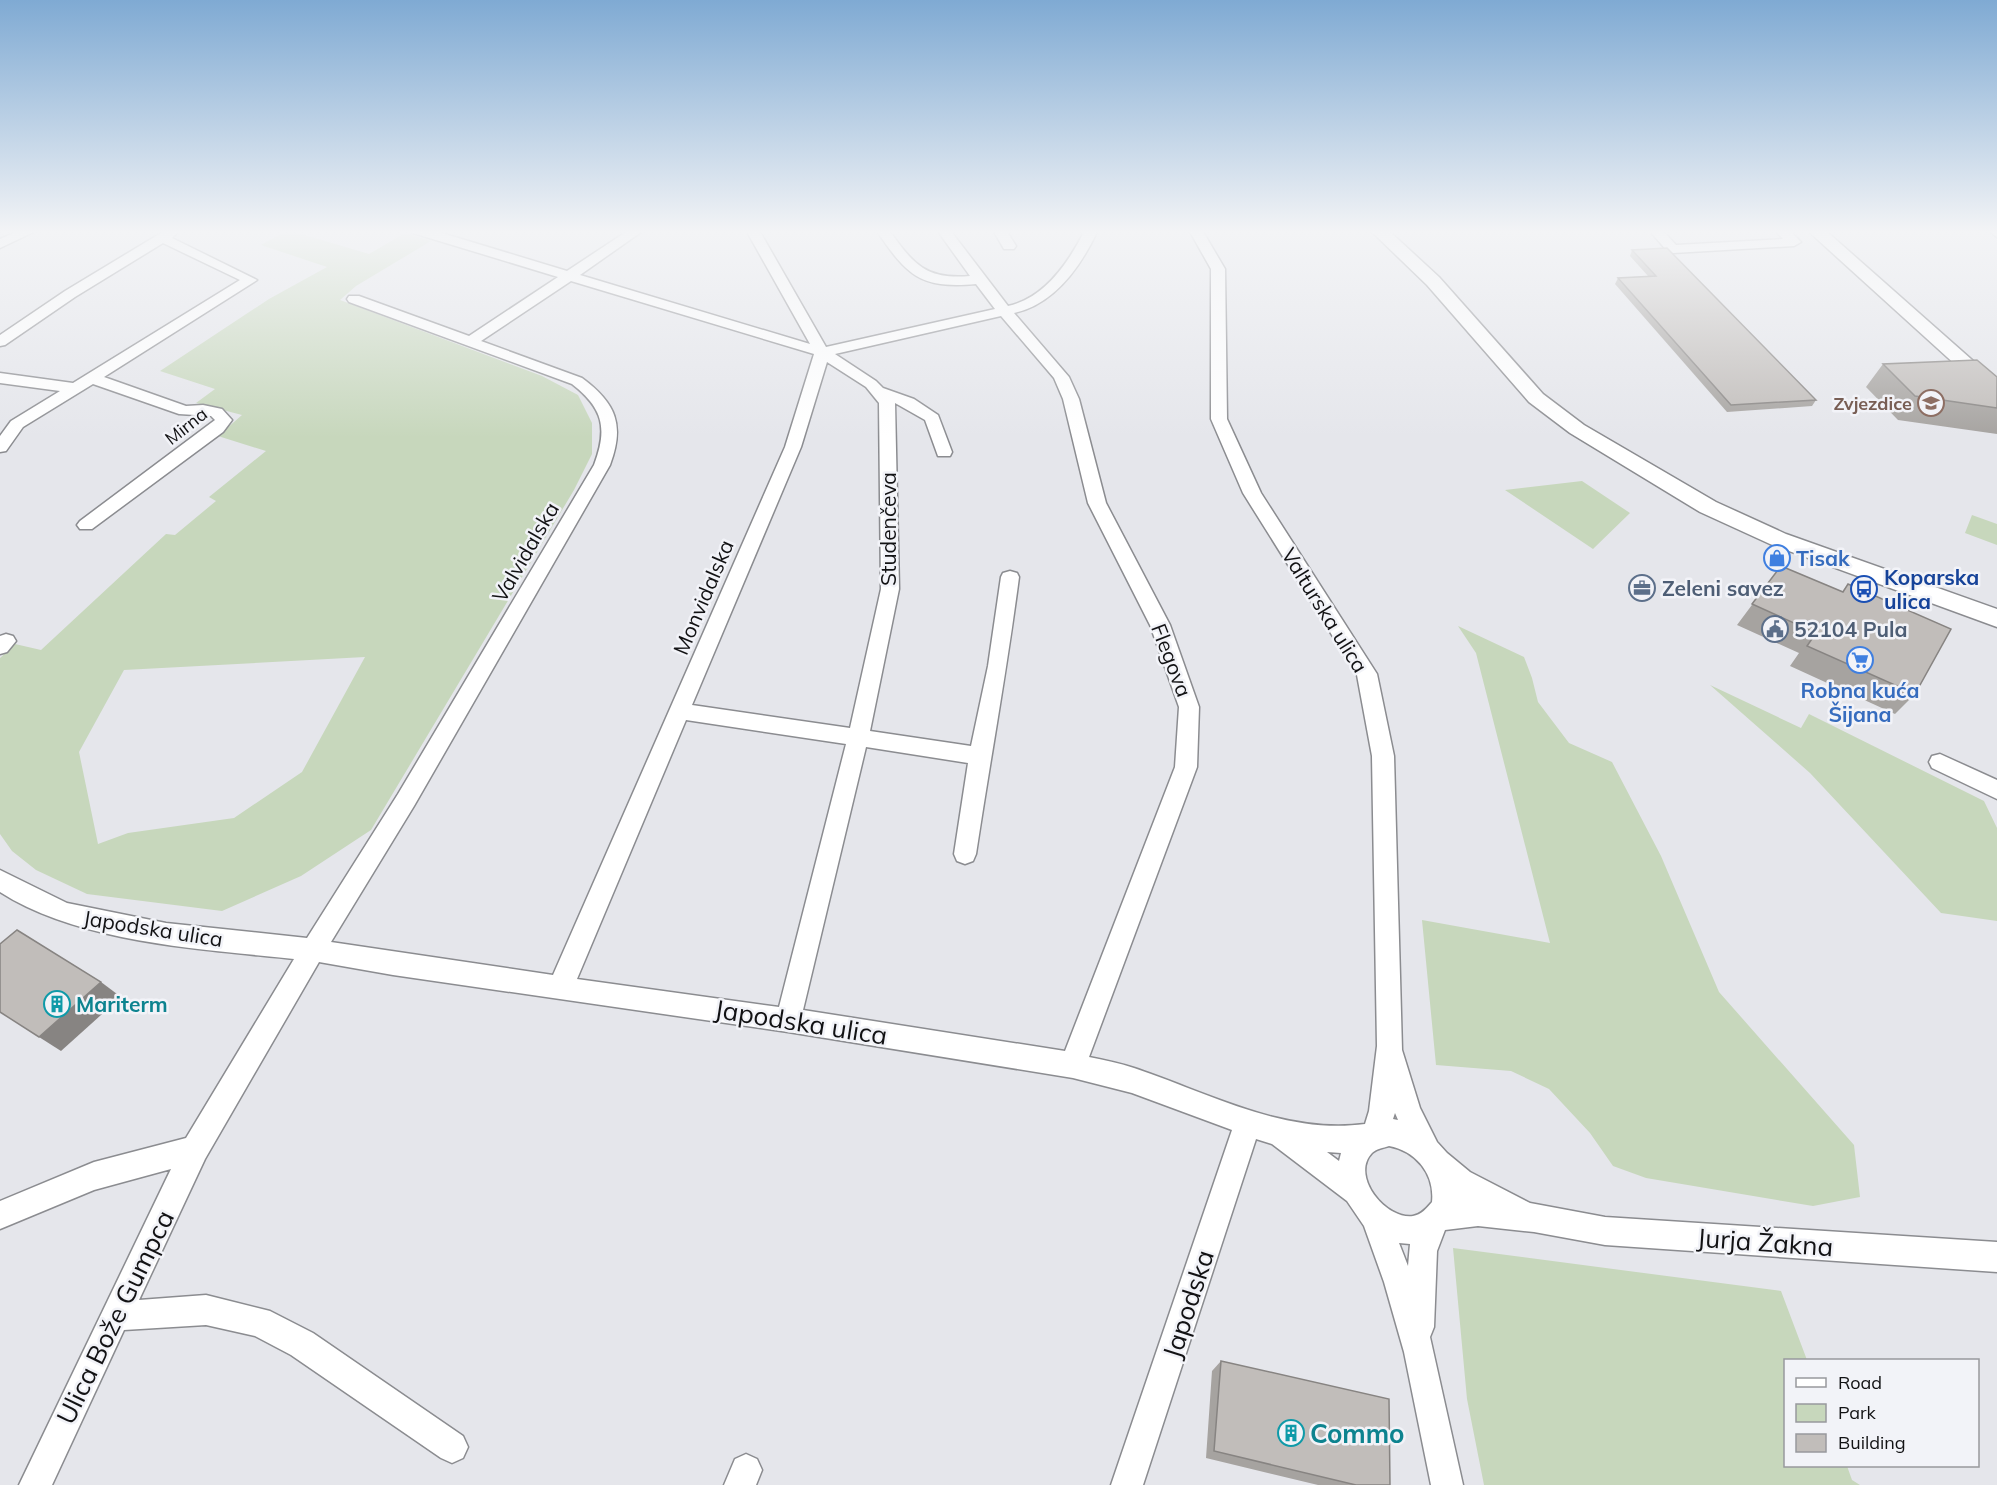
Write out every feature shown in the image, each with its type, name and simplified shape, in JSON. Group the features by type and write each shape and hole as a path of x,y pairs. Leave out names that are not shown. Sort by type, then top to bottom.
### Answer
{"main road":[{"path":"1449,299 1536,398 1577,429 1708,507 1778,540 1997,618"},
{"path":"1893,299 1997,392"}],"street":[{"path":"0,342 62,299"},
{"path":"0,447 18,424 219,299"},
{"name":"Valvidalska","path":"313,950 412,790 602,465 609,448 610,427 602,405 593,392 577,381 355,299"},
{"path":"471,341 534,299"},
{"path":"644,299 822,352 871,384 879,392 908,402 932,418 944,452"},
{"path":"792,299 822,352"},
{"name":"Flegova","path":"995,299 1061,377 1071,399 1097,503 1160,626 1189,707 1186,767 1072,1065"},
{"path":"822,352 1023,307 1034,299"},
{"name":"Valturska ulica","path":"1218,299 1219,419 1252,493 1367,674 1383,756 1390,1047 1382,1112 1372,1136"},
{"name":"Monvidalska","path":"561,986 793,447 822,352"},
{"path":"0,378 75,388"},
{"name":"Mirna","path":"86,525 217,429 224,420 216,412 185,411 92,378"},
{"name":"Studenčeva","path":"788,1020 858,738 890,589 887,402 879,392"},
{"path":"965,854 980,756 998,666 1010,577"},
{"path":"679,711 980,756"},
{"path":"1940,762 1997,790"},
{"name":"Japodska ulica","path":"0,880 64,913 166,934 313,950 393,964 788,1020 1072,1065 1132,1080 1280,1134 1347,1140 1372,1136"},
{"path":"0,1215 94,1176 195,1149 313,950"},
{"name":"Valturska ulica","path":"1390,1047 1408,1112 1434,1158"},
{"name":"Japodska","path":"1127,1485 1248,1122"},
{"path":"1419,1352 1420,1289 1424,1251 1434,1221 1445,1205 1447,1192 1445,1178 1434,1158 1403,1135 1389,1132 1372,1136 1358,1146 1352,1159 1351,1174 1355,1190 1363,1204 1375,1216 1388,1225 1403,1229 1417,1229 1434,1221"},
{"name":"Japodska ulica","path":"1280,1134 1355,1190"},
{"name":"Ulica Bože Gumpca","path":"35,1485 195,1149"},
{"name":"Jurja Žakna","path":"1434,1158 1460,1182 1533,1218"},
{"name":"Jurja Žakna","path":"1434,1221 1478,1212 1533,1218 1605,1231 1997,1257"},
{"path":"1375,1216 1399,1282 1419,1352 1448,1485"},
{"path":"116,1316 206,1311 259,1322 302,1344 452,1447"}],"green space":[{"path":"269,299 341,299 542,376 578,395 592,423 592,454 574,490 371,830 301,876 222,911 87,894 36,870 12,851 0,834 0,658 15,644 41,650 166,534 175,535 216,501 209,497 266,451 218,436 242,415 196,403 215,389 160,371","holes":["365,657 302,772 234,818 128,833 98,844 79,752 124,670"]},
{"path":"1582,481 1630,513 1593,549 1505,490"},
{"path":"1972,515 1997,524 1997,545 1965,533"},
{"path":"1458,626 1524,657 1538,702 1569,743 1612,762 1661,856 1719,992 1854,1145 1860,1197 1813,1206 1646,1178 1613,1166 1590,1133 1549,1089 1511,1071 1436,1065 1422,920 1550,943 1476,653"},
{"path":"1710,685 1801,728 1809,714 1984,801 1997,828 1997,921 1941,913 1810,773"},
{"path":"1453,1248 1781,1291 1807,1359 1784,1359 1784,1467 1847,1467 1852,1480 1860,1485 1484,1485 1467,1399"}],"building":[{"path":"1637,299 1717,299 1816,400 1731,405"},
{"path":"1977,360 1997,377 1997,408 1915,396 1883,364"},
{"path":"1781,566 1843,592 1848,584 1951,629 1915,694 1807,646 1816,633 1752,604"},
{"name":"Mariterm","path":"17,930 101,982 39,1037 0,1012 0,944"},
{"name":"Commo","path":"1221,1361 1389,1399 1390,1485 1356,1485 1214,1451"}],"place":[{"name":"Zvjezdice","path":"1931,403"},
{"name":"Tisak","path":"1777,558"},
{"name":"Zeleni savez","path":"1642,588"},
{"name":"Koparska ulica","path":"1864,589"},
{"name":"52104 Pula","path":"1775,629"},
{"name":"Robna kuća Šijana","path":"1860,660"},
{"name":"Mariterm","path":"57,1004"},
{"name":"Commo","path":"1291,1433"}]}
